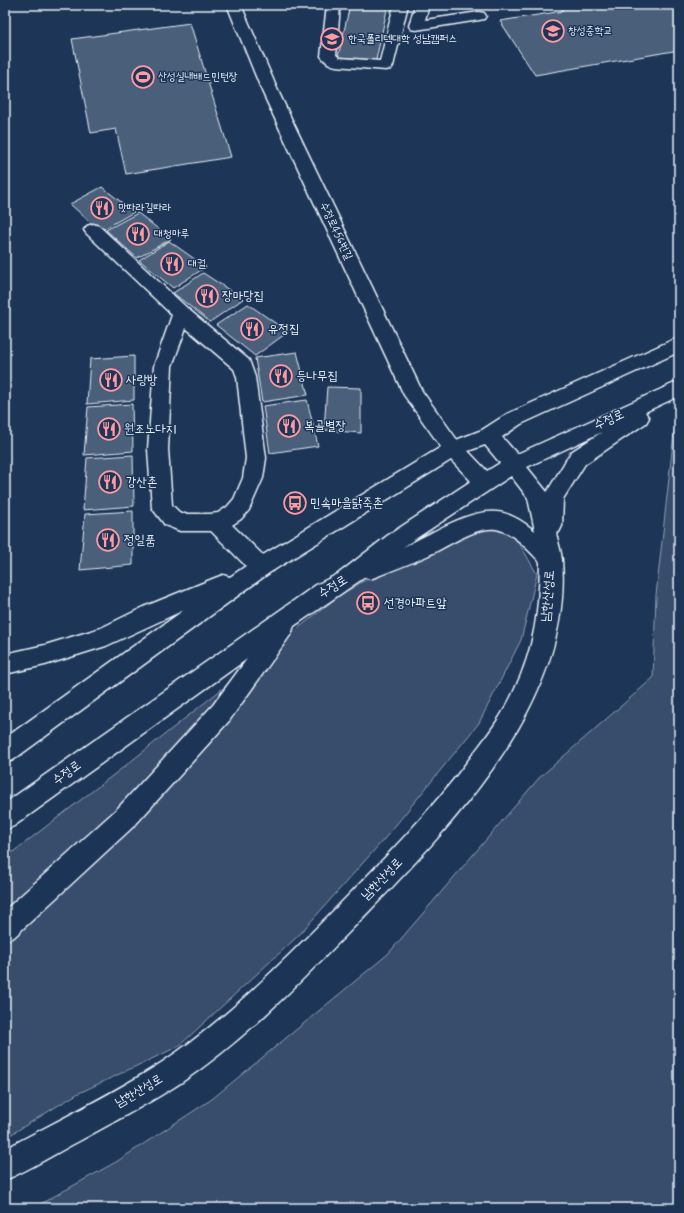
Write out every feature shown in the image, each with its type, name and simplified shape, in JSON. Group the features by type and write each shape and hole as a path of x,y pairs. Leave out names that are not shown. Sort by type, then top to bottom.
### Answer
{"main road":[{"name":"수정로456번길","path":"234,5 270,91 414,395 453,449 486,483"},
{"path":"333,6 328,56 336,62 386,66 401,5"},
{"path":"422,5 416,26 479,16"},
{"path":"93,230 182,314 242,365 246,377 256,458 253,478 242,504 234,513 223,520 215,522 180,522 172,519 162,508 158,449 163,366 182,314"},
{"path":"5,752 261,567 453,449 489,435 514,419 679,344"},
{"name":"수정로","path":"5,818 113,740 324,592 346,580 422,523 513,465 679,388"},
{"path":"551,560 553,499 565,476 578,458 636,421 657,398"},
{"name":"남한산성로","path":"5,1165 118,1104 172,1072 222,1035 300,964 408,853 458,795 502,735 524,695 544,641 550,602 551,560 538,495 489,435"},
{"path":"346,580 423,548 458,530 471,525 493,520 507,523 522,532 551,560"},
{"path":"215,522 261,567"},
{"path":"5,664 45,655 106,636 154,613 261,567"},
{"path":"5,928 126,817 142,800 221,713 294,614"}],"shaded area":[{"path":"679,405 679,1208 33,1208 116,1162 212,1099 388,954 539,778 653,678 656,595 677,406"},
{"path":"458,525 509,525 537,574 521,640 479,723 386,837 298,936 179,1046 77,1094 5,1138 5,858 125,766 340,595"}],"building":[{"path":"350,5 388,5 376,60 338,57"},
{"path":"574,5 679,5 679,50 535,75 500,21 563,11 560,7"},
{"name":"산성실내배드민턴장","path":"190,23 231,157 126,174 116,129 91,133 72,39"},
{"name":"맛따라길따라","path":"102,187 134,212 100,231 70,204"},
{"name":"대청마루","path":"138,213 171,239 137,258 106,230"},
{"name":"대궐","path":"169,241 206,267 173,288 139,260"},
{"name":"장마당집","path":"203,273 243,299 210,322 173,293"},
{"name":"유정집","path":"248,304 288,332 255,356 216,325"},
{"name":"등나무집","path":"297,352 308,395 262,402 255,358"},
{"name":"사랑방","path":"134,356 134,400 87,404 90,359"},
{"path":"327,387 361,388 361,433 324,430"},
{"name":"복골별장","path":"307,400 318,446 270,453 263,406"},
{"name":"원조노다지","path":"132,404 133,451 84,455 88,407"},
{"name":"강산촌","path":"133,455 134,506 83,510 87,458"},
{"name":"정일품","path":"133,511 133,565 80,570 85,514"}],"place":[{"name":"창성중학교","path":"553,31"},
{"name":"한국폴리텍대학 성남캠퍼스","path":"332,39"},
{"name":"산성실내배드민턴장","path":"143,77"},
{"name":"맛따라길따라","path":"102,208"},
{"name":"대청마루","path":"138,234"},
{"name":"대궐","path":"172,264"},
{"name":"장마당집","path":"207,296"},
{"name":"유정집","path":"252,329"},
{"name":"등나무집","path":"281,376"},
{"name":"사랑방","path":"111,380"},
{"name":"복골별장","path":"289,426"},
{"name":"원조노다지","path":"109,429"},
{"name":"강산촌","path":"110,482"},
{"name":"민속마을닭죽촌","path":"295,503"},
{"name":"정일품","path":"108,540"},
{"name":"선경아파트앞","path":"368,603"}]}
